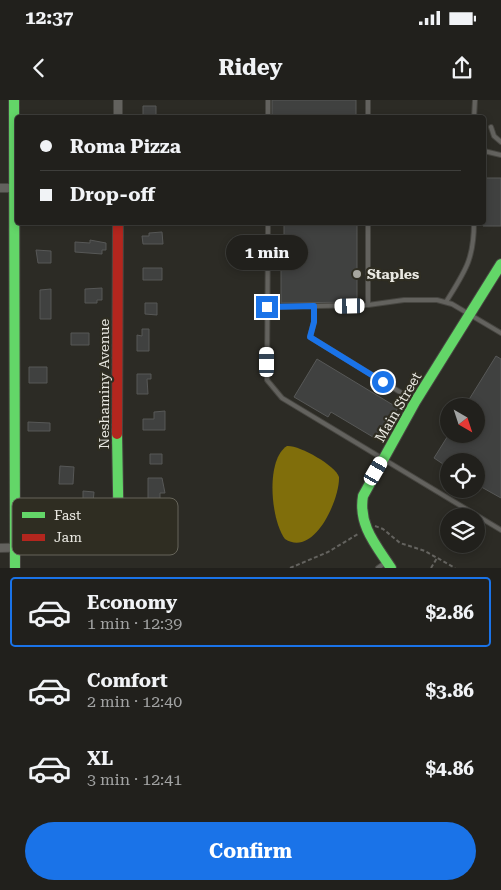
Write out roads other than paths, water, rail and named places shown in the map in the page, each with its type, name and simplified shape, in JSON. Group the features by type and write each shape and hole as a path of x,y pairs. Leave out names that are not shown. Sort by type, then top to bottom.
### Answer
{"street":[{"path":"14,100 15,144"},
{"path":"118,100 118,115"},
{"path":"0,188 15,188"},
{"path":"15,498 16,225"},
{"name":"Neshaminy Avenue","path":"118,225 117,421 119,498"},
{"name":"Main Street","path":"389,564 361,518 361,502 415,402 501,264"},
{"path":"15,555 15,568"}],"lane":[{"path":"268,100 268,115"},
{"path":"368,100 368,115"},
{"path":"474,115 475,100"},
{"path":"491,127 494,136 501,142"},
{"path":"486,151 501,155"},
{"path":"268,225 267,380 274,391 282,398 501,530"},
{"path":"368,225 368,305"},
{"path":"446,302 471,261 474,225"},
{"path":"267,307 368,305 404,300 446,302 501,333"},
{"path":"314,306 314,322 310,337 415,402"},
{"path":"378,568 389,564"}],"place":[{"name":"Staples","path":"357,274"}]}
